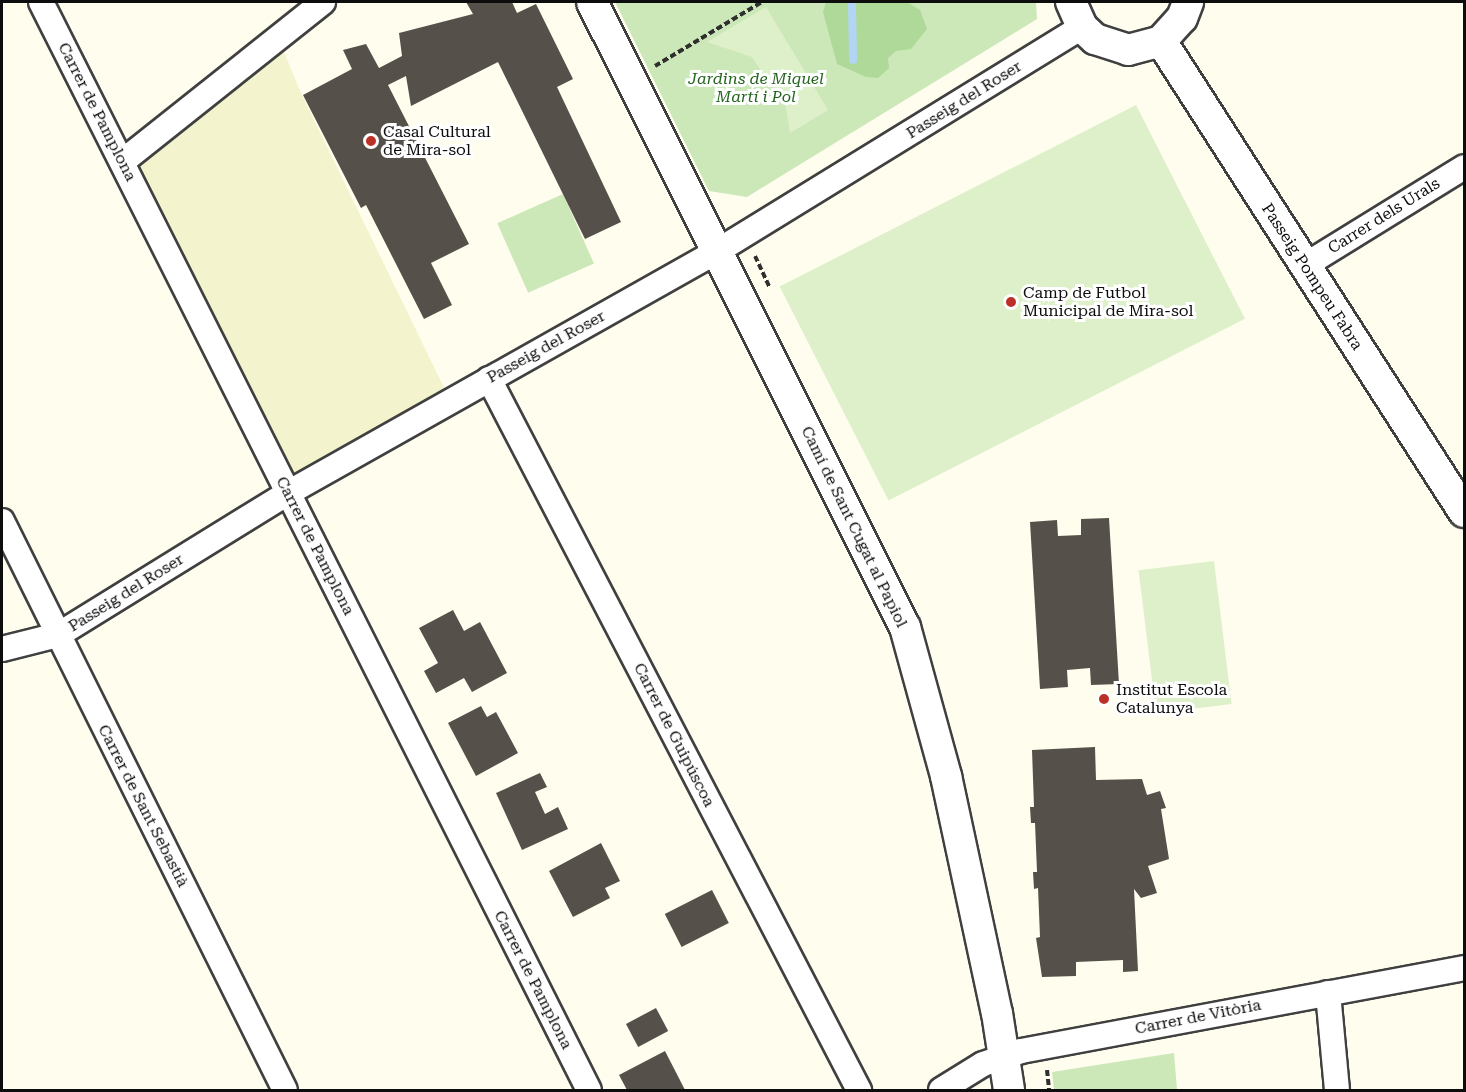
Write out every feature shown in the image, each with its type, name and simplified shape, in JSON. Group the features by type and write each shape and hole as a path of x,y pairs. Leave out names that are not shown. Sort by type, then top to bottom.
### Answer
{"street":[{"name":"Carrer de Pamplona","path":"41,2 589,1090"},
{"path":"122,162 323,2"},
{"name":"Camí de Sant Cugat al Papiol","path":"592,2 905,627 946,776 1013,1053 1008,1090"},
{"path":"1076,14 1095,39 1128,50 1161,41 1182,18 1188,2"},
{"name":"Passeig del Roser","path":"2,649 58,635 288,493 716,252 1076,14"},
{"name":"Passeig Pompeu Fabra","path":"1161,41 1464,512"},
{"name":"Carrer dels Urals","path":"1304,266 1464,167"},
{"name":"Carrer de Guipúscoa","path":"489,379 859,1090"},
{"name":"Carrer de Sant Sebastià","path":"2,521 285,1090"},
{"name":"Carrer de Vitòria","path":"941,1090 983,1064 1013,1053 1464,968"},
{"path":"1328,993 1337,1090"},
{"path":"966,1090 971,1090"}],"path":[{"path":"631,80 762,2"},
{"path":"745,234 774,298"},
{"path":"1013,1053 1024,1069 1047,1065 1049,1090"}],"green space":[{"name":"Jardins de Miquel Martí i Pol","path":"615,2 1036,2 1037,19 747,197 709,191"},
{"path":"826,2 907,2 920,10 927,29 911,49 896,51 888,58 889,68 878,78 866,77 837,64 823,12"},
{"path":"766,7 828,110 790,133 786,107 752,57 707,42"},
{"path":"278,37 300,91 450,400 288,493 122,162"},
{"name":"Camp de Futbol Municipal de Mira-sol","path":"1136,105 1245,319 889,500 780,287"},
{"path":"563,194 594,263 528,293 497,223"},
{"path":"1214,561 1232,704 1156,713 1139,570"},
{"path":"1174,1053 1177,1090 1054,1090 1052,1072"}],"building":[{"name":"Casal Cultural de Mira-sol","path":"466,2 512,2 517,13 536,4 573,79 557,87 621,222 585,239 498,62 411,106 406,76 388,85 469,244 431,263 452,305 424,319 366,205 361,208 303,95 352,69 343,50 366,44 379,68 402,56 399,33 473,14"},
{"path":"1109,518 1119,684 1091,685 1090,668 1067,670 1068,687 1040,689 1030,522 1057,520 1058,536 1081,535 1081,519"},
{"path":"453,610 464,631 480,622 507,673 472,692 464,678 436,693 424,671 438,663 419,628"},
{"path":"481,706 487,717 496,712 518,753 476,776 448,723"},
{"path":"1095,747 1096,780 1142,779 1147,795 1160,791 1166,808 1161,809 1169,859 1148,866 1157,893 1141,898 1134,889 1138,971 1123,972 1123,960 1076,962 1076,976 1042,977 1036,938 1040,937 1038,888 1034,889 1033,872 1037,872 1035,823 1031,823 1030,807 1034,807 1032,750"},
{"path":"540,773 547,787 535,792 545,814 558,807 568,829 522,850 496,793"},
{"path":"601,843 620,881 605,888 610,898 573,917 549,871"},
{"path":"712,890 729,923 682,947 665,914"},
{"path":"656,1008 668,1031 638,1047 626,1024"},
{"path":"665,1051 685,1090 627,1090 619,1075"}],"waterway":[{"path":"852,2 853,60"}],"place":[{"name":"Casal Cultural de Mira-sol","path":"371,141"},
{"name":"Camp de Futbol Municipal de Mira-sol","path":"1011,302"},
{"name":"Institut Escola Catalunya","path":"1104,699"}]}
